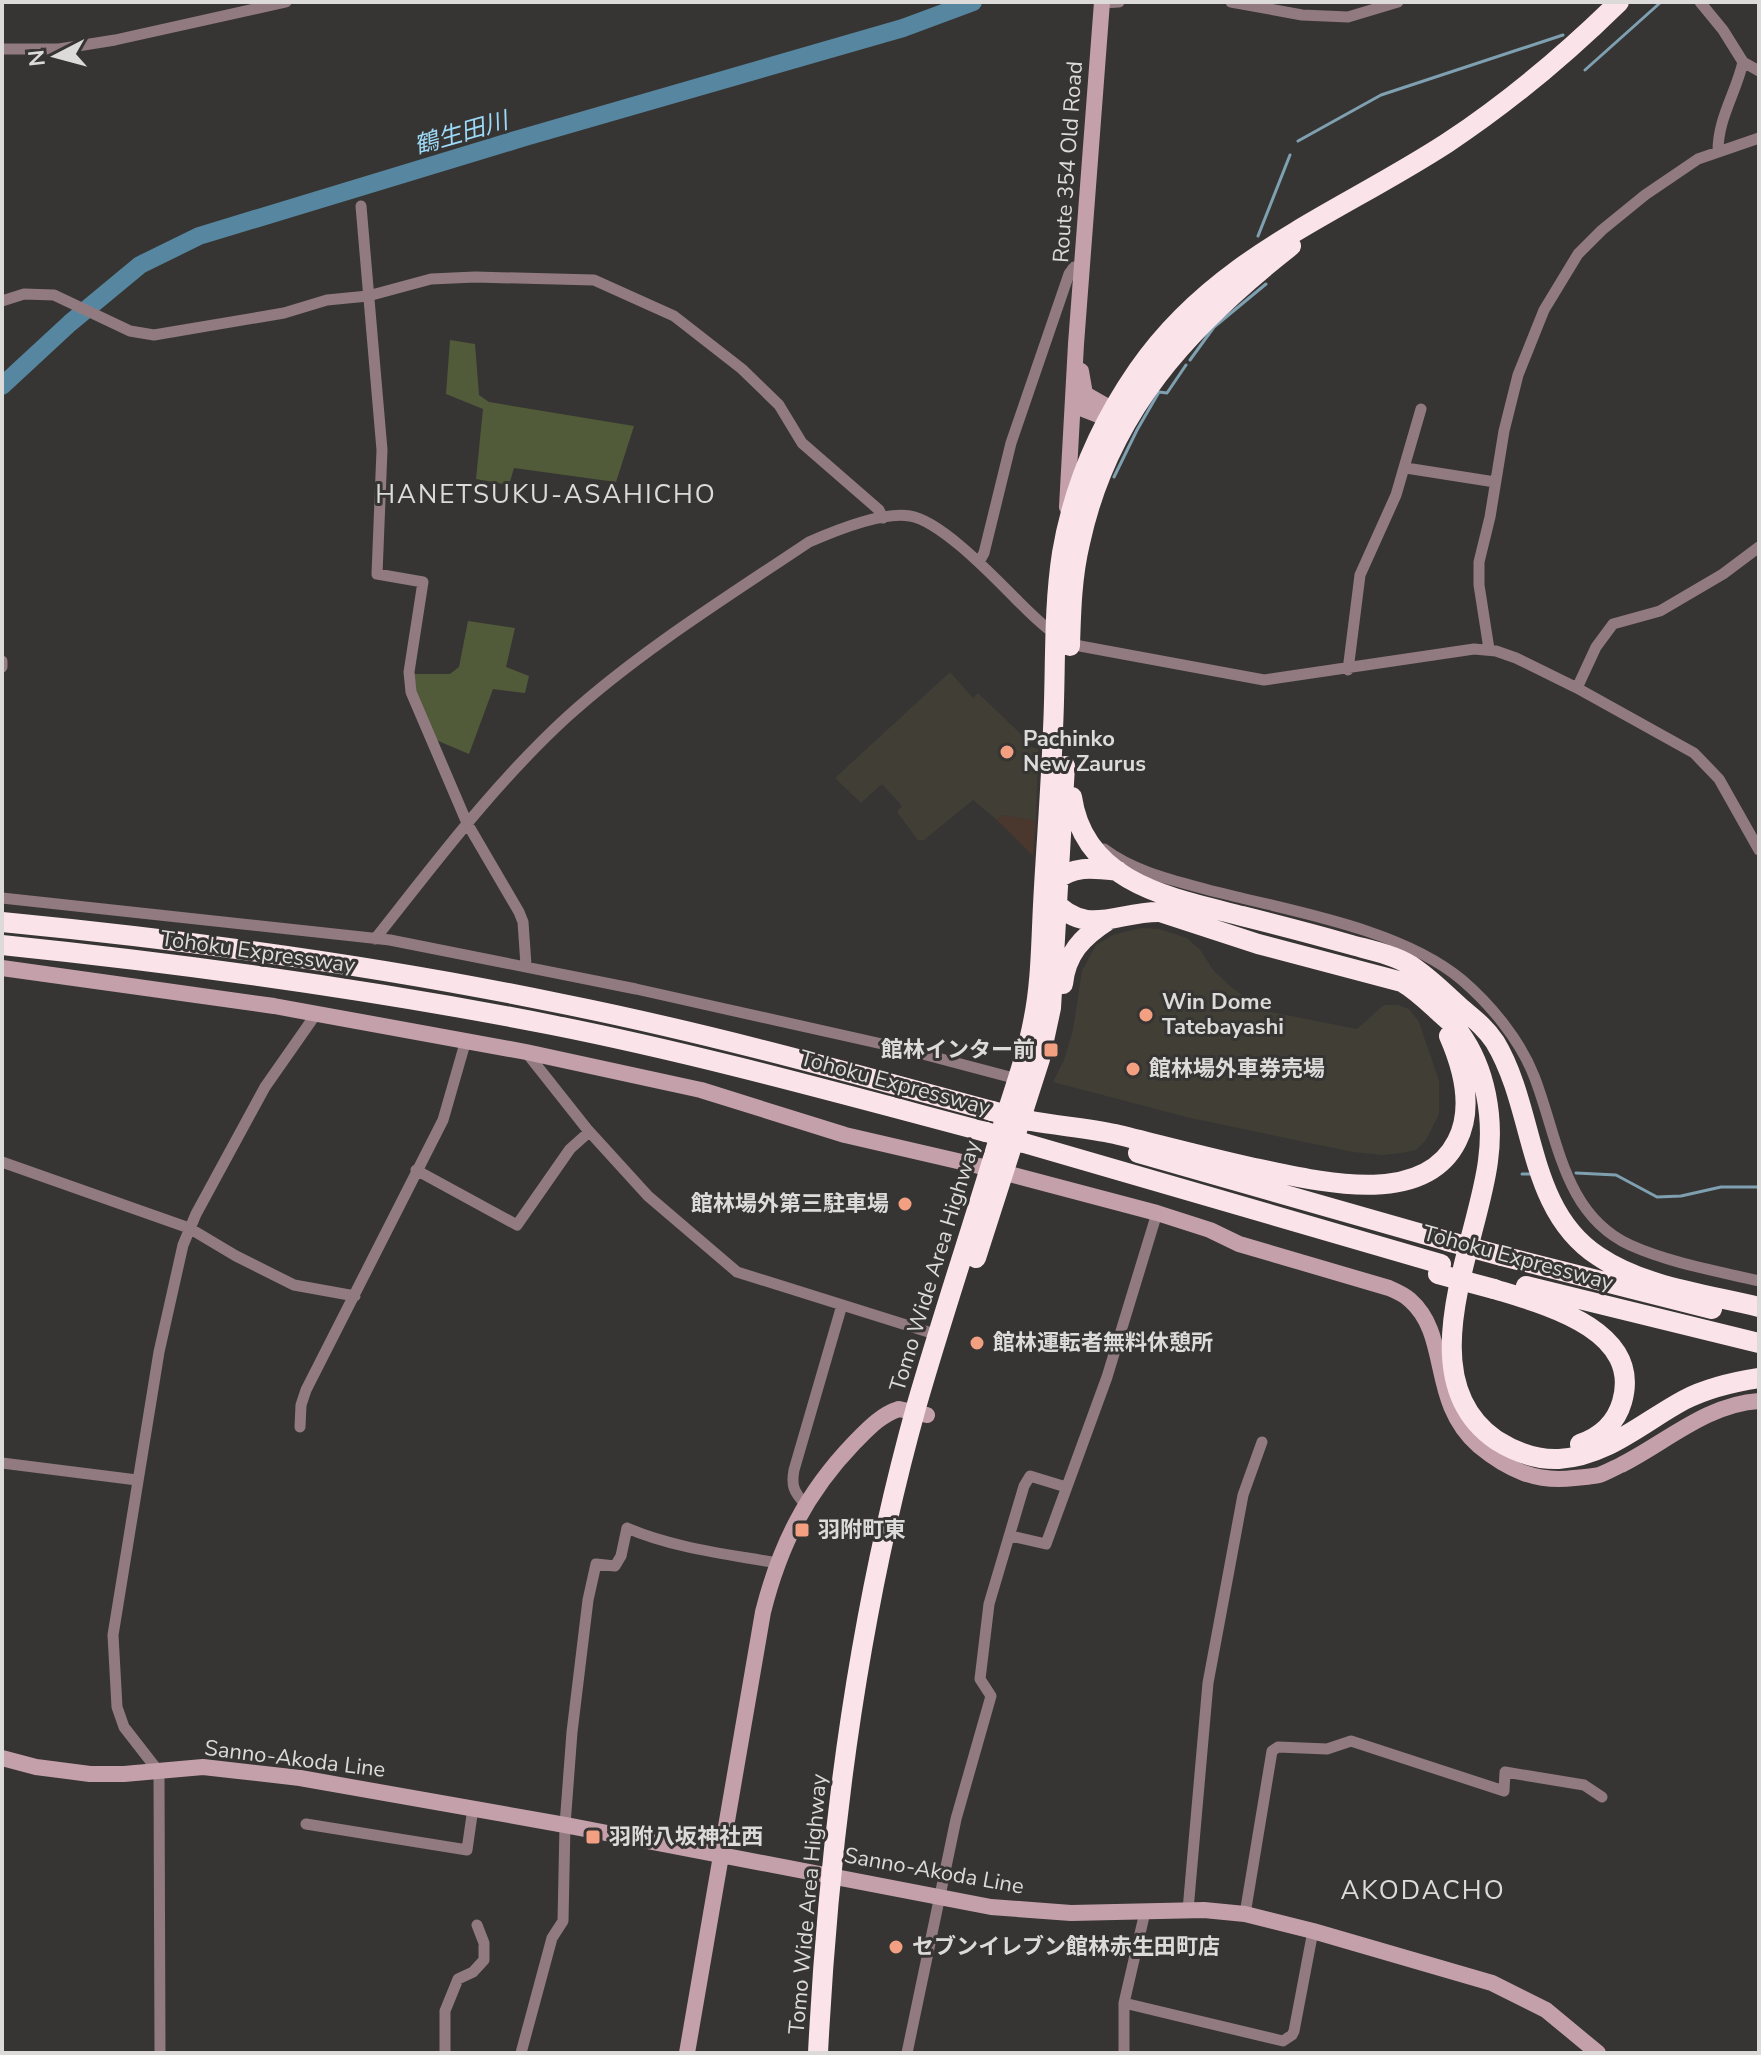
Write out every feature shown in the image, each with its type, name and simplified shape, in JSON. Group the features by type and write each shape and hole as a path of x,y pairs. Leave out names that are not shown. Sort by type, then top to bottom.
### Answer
{"highway":[{"name":"Tomo Wide Area Highway","path":"921,1413 938,1335 1040,1059 1051,1008 1065,745 1063,639 1058,593 1066,533 1080,484 1115,418 1173,353 1251,279 1328,215 1494,111 1583,38 1619,2"},
{"name":"Tomo Wide Area Highway","path":"818,2053 838,1877 850,1717 883,1546 997,1171 1034,1017 1063,639 1083,529 1101,476 1115,418"},
{"path":"1065,745 1078,825 1089,845 1118,871 1147,888 1183,900 1397,958 1432,981 1477,1018 1501,1055 1518,1097 1548,1195 1557,1213 1585,1247 1614,1265 1642,1277 1759,1307"},
{"path":"1107,921 1080,919 1058,907 1044,890 1060,876 1086,868 1118,871"},
{"path":"1040,1059 1054,1039 1064,976 1072,951 1091,931 1107,921 1147,911 1173,914 1258,944 1402,982 1417,990 1458,1030 1484,1085 1490,1139 1485,1184 1458,1289 1452,1340 1458,1387 1479,1425 1502,1443 1529,1456 1574,1457 1607,1446 1700,1392 1759,1378"},
{"name":"Tohoku Expressway","path":"2,922 263,953 559,1003 733,1042 1031,1121 1502,1256 1759,1320"},
{"name":"Tohoku Expressway","path":"2,945 262,976 553,1025 771,1076 986,1132 1265,1212 1439,1269 1495,1284 1759,1343"},
{"path":"1463,1009 1495,1086 1501,1141 1495,1184 1465,1308 1463,1349 1467,1382 1486,1416 1504,1432 1533,1446 1562,1448 1578,1445 1602,1433 1619,1412 1624,1382 1616,1356 1607,1342 1559,1309 1495,1284"},
{"path":"1031,1121 1111,1134 1331,1183 1377,1185 1409,1180 1444,1160 1456,1143 1465,1121 1466,1096 1462,1070 1440,1014"},
{"name":"Tomo Wide Area Highway","path":"832,2053 838,1877"}],"street":[{"path":"2,49 59,49 115,40 286,2"},
{"path":"1102,2 1119,2"},
{"name":"Route 354 Old Road","path":"1066,533 1102,2"},
{"path":"1231,2 1302,15 1348,17 1398,2"},
{"path":"1700,2 1743,62 1759,71"},
{"path":"1718,151 1724,111 1737,85 1743,62"},
{"path":"1489,649 1478,572 1504,431 1522,360 1544,310 1569,267 1602,230 1645,195 1698,159 1759,138"},
{"path":"361,206 382,450 377,574 423,582 409,672 411,692 467,823 519,912 523,922 526,965"},
{"path":"979,562 984,553 1011,443 1069,274 1074,267 1083,267"},
{"path":"2,301 33,293 54,295 130,331 163,335 284,313 327,300 368,296 431,279 594,280 674,316 769,393 802,443 879,510 883,518"},
{"name":"Route 354 Old Road","path":"1079,326 1082,387 1091,399 1115,418"},
{"path":"1074,397 1078,407 1115,418"},
{"path":"1348,670 1360,575 1406,468 1421,409"},
{"path":"1406,468 1495,482"},
{"path":"375,939 467,823 513,771 565,719 632,664 809,542 900,515 921,519 979,562 1063,639 1264,680 1474,649 1489,649 1516,658 1678,743 1706,763 1719,779 1759,850"},
{"path":"1577,688 1596,647 1613,624 1668,606 1723,574 1759,547"},
{"path":"2,661 2,667"},
{"path":"1098,844 1108,852 1161,877 1385,937 1433,960 1483,1000 1520,1050 1534,1075 1568,1181 1595,1218 1629,1245 1759,1281"},
{"path":"2,898 375,939 526,965 900,1048 1017,1079"},
{"path":"2,968 316,1014 466,1040 701,1090 845,1135 1157,1213 1210,1230 1239,1244 1389,1288 1409,1298 1419,1309 1434,1338 1450,1410 1468,1436 1512,1469 1532,1477 1561,1480 1599,1475 1690,1424 1726,1408 1759,1401"},
{"path":"160,2053 159,1772 124,1727 117,1707 113,1635 159,1352 189,1228 274,1072 316,1014"},
{"path":"300,1427 306,1390 443,1120 466,1040"},
{"path":"526,1052 589,1132 648,1196 737,1272 938,1335"},
{"path":"416,1170 517,1225 570,1149 589,1132"},
{"path":"2,1162 189,1228 294,1285 355,1296"},
{"path":"1011,1536 1046,1544 1107,1377 1157,1213"},
{"path":"805,1504 792,1484 794,1470 842,1305"},
{"path":"687,2053 763,1612 777,1563 805,1504 872,1425 899,1409 921,1413"},
{"path":"1188,1910 1208,1683 1243,1495 1262,1442"},
{"path":"2,1463 137,1480"},
{"path":"907,2053 956,1819 991,1696 980,1679 989,1604 1024,1486 1030,1476 1066,1487"},
{"path":"521,2053 552,1938 563,1921 565,1825 572,1732 588,1600 596,1564 615,1566 621,1556 627,1528 643,1535 777,1563"},
{"path":"1245,1914 1272,1751 1278,1747 1327,1749 1351,1741 1504,1791 1505,1772 1584,1785 1602,1797"},
{"name":"Sanno-Akoda Line","path":"2,1758 36,1767 90,1774 203,1767 287,1776 565,1825 991,1907 1071,1913 1188,1910 1245,1914 1464,1974 1510,1990 1563,2022 1598,2053"},
{"path":"306,1824 467,1850 473,1808"},
{"path":"1124,2053 1124,2003 1145,1912"},
{"path":"445,2053 445,2011 458,1979 473,1972 484,1960 484,1943 477,1925"},
{"path":"1124,2003 1283,2041 1294,2031 1313,1931"}],"shaded area":[{"path":"950,672 973,698 978,693 1025,738 1024,745 1038,749 1036,821 1003,815 997,820 973,800 924,840 918,840 897,812 902,806 882,784 861,803 835,778"},
{"path":"1003,815 1036,821 1033,856 997,820"},
{"path":"1141,928 1159,929 1187,938 1230,986 1271,1012 1357,1029 1384,1005 1409,1009 1419,1022 1439,1081 1439,1114 1426,1140 1416,1150 1401,1153 1353,1152 1190,1118 1053,1082 1073,1030 1082,971 1096,945 1113,935"}],"green space":[{"path":"450,340 475,344 479,395 489,402 634,426 616,482 514,468 509,485 476,479 483,409 446,394"},
{"path":"468,621 515,628 506,667 529,676 525,693 493,689 469,754 436,740 415,690 414,674 450,674 459,667"}],"waterway":[{"name":"鶴生田川","path":"2,386 70,323 140,265 199,236 522,138 903,28 973,2"},
{"path":"1585,70 1661,2"},
{"path":"1298,141 1381,95 1563,35"},
{"path":"1258,236 1290,155"},
{"path":"1190,360 1214,327 1266,284"},
{"path":"1114,477 1159,392 1167,393 1186,365"},
{"path":"1576,1173 1616,1175 1657,1197 1681,1196 1721,1187 1759,1187"},
{"path":"1522,1174 1531,1174"}],"place":[{"name":"Pachinko New Zaurus","path":"1007,752"},
{"name":"Win Dome Tatebayashi","path":"1146,1015"},
{"name":"館林インター前","path":"1051,1050"},
{"name":"館林場外車券売場","path":"1133,1069"},
{"name":"館林場外第三駐車場","path":"905,1204"},
{"name":"館林運転者無料休憩所","path":"977,1343"},
{"name":"羽附町東","path":"802,1530"},
{"name":"羽附八坂神社西","path":"593,1837"},
{"name":"セブンイレブン館林赤生田町店","path":"896,1947"}],"district":[{"name":"HANETSUKU-ASAHICHO","path":"546,494"},
{"name":"AKODACHO","path":"1423,1890"}]}
